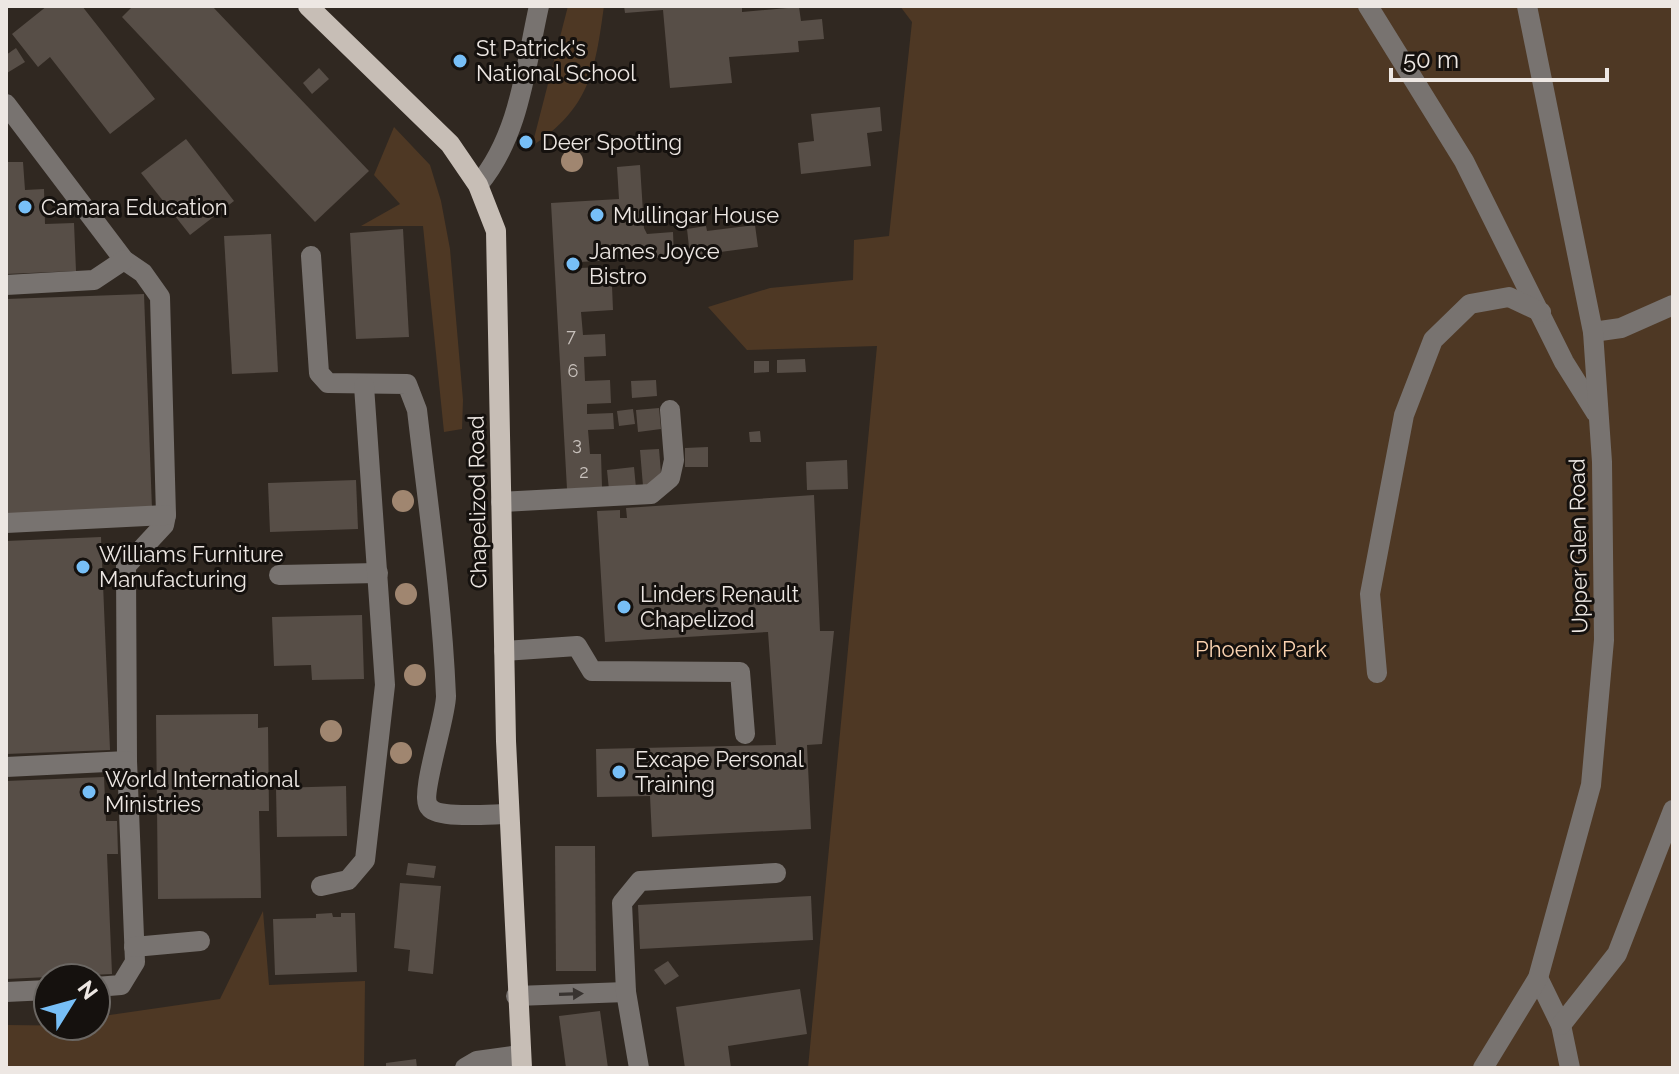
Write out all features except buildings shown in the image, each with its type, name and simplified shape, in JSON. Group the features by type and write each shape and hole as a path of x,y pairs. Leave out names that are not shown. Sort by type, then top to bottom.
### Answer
{"main road":[{"name":"Chapelizod Road","path":"308,6 450,144 478,185 496,231 508,814 521,1062"}],"street":[{"path":"478,185 496,164 511,132 539,6"},
{"path":"1368,6 1464,161 1564,362 1598,416"},
{"name":"Upper Glen Road","path":"1483,1068 1538,978 1591,785 1604,640 1593,332 1527,6"},
{"path":"6,104 124,260 143,273 160,297 166,515 164,525 126,566 127,761 135,962 121,985 112,986"},
{"path":"311,256 319,373 328,383 364,386 407,384 417,410 444,650 446,714 425,788 427,806 432,811 449,814 508,814"},
{"path":"6,285 94,280 124,260"},
{"path":"1377,673 1370,594 1404,415 1433,340 1470,304 1509,297 1541,312"},
{"path":"1593,332 1621,328 1673,305"},
{"path":"321,886 348,880 365,860 385,685 364,386"},
{"path":"501,502 651,494 670,478 674,460 670,410"},
{"path":"6,523 166,515"},
{"path":"279,575 378,573"},
{"path":"504,651 577,646 592,671 740,672 745,734"},
{"path":"6,767 127,761"},
{"path":"1561,1025 1617,954 1673,810"},
{"path":"639,1068 626,992 622,903 640,881 776,873"},
{"path":"134,947 200,941"},
{"path":"1538,978 1561,1025 1570,1068"},
{"path":"6,992 32,991"},
{"path":"516,996 626,992"},
{"path":"465,1068 477,1061 521,1062"}],"green space":[{"path":"568,6 604,6 593,69 578,102 551,132 532,146"},
{"name":"Phoenix Park","path":"900,6 1673,6 1673,1068 808,1068 877,346 747,350 708,307 770,288 853,280 854,240 889,236 912,22"},
{"path":"394,127 430,165 441,201 450,249 463,400 462,429 444,432 423,226 361,226 400,204 374,175"},
{"path":"263,911 269,985 365,981 364,1068 6,1068 6,1025 32,1025 32,1042 112,1042 112,1015 220,999"}],"place":[{"name":"St Patrick's National School","path":"460,61"},
{"name":"Deer Spotting","path":"526,142"},
{"name":"Camara Education","path":"25,207"},
{"name":"Mullingar House","path":"597,215"},
{"name":"James Joyce Bistro","path":"573,264"},
{"name":"Williams Furniture Manufacturing","path":"83,567"},
{"name":"Linders Renault Chapelizod","path":"624,607"},
{"name":"Excape Personal Training","path":"619,772"},
{"name":"World International Ministries","path":"89,792"}]}
